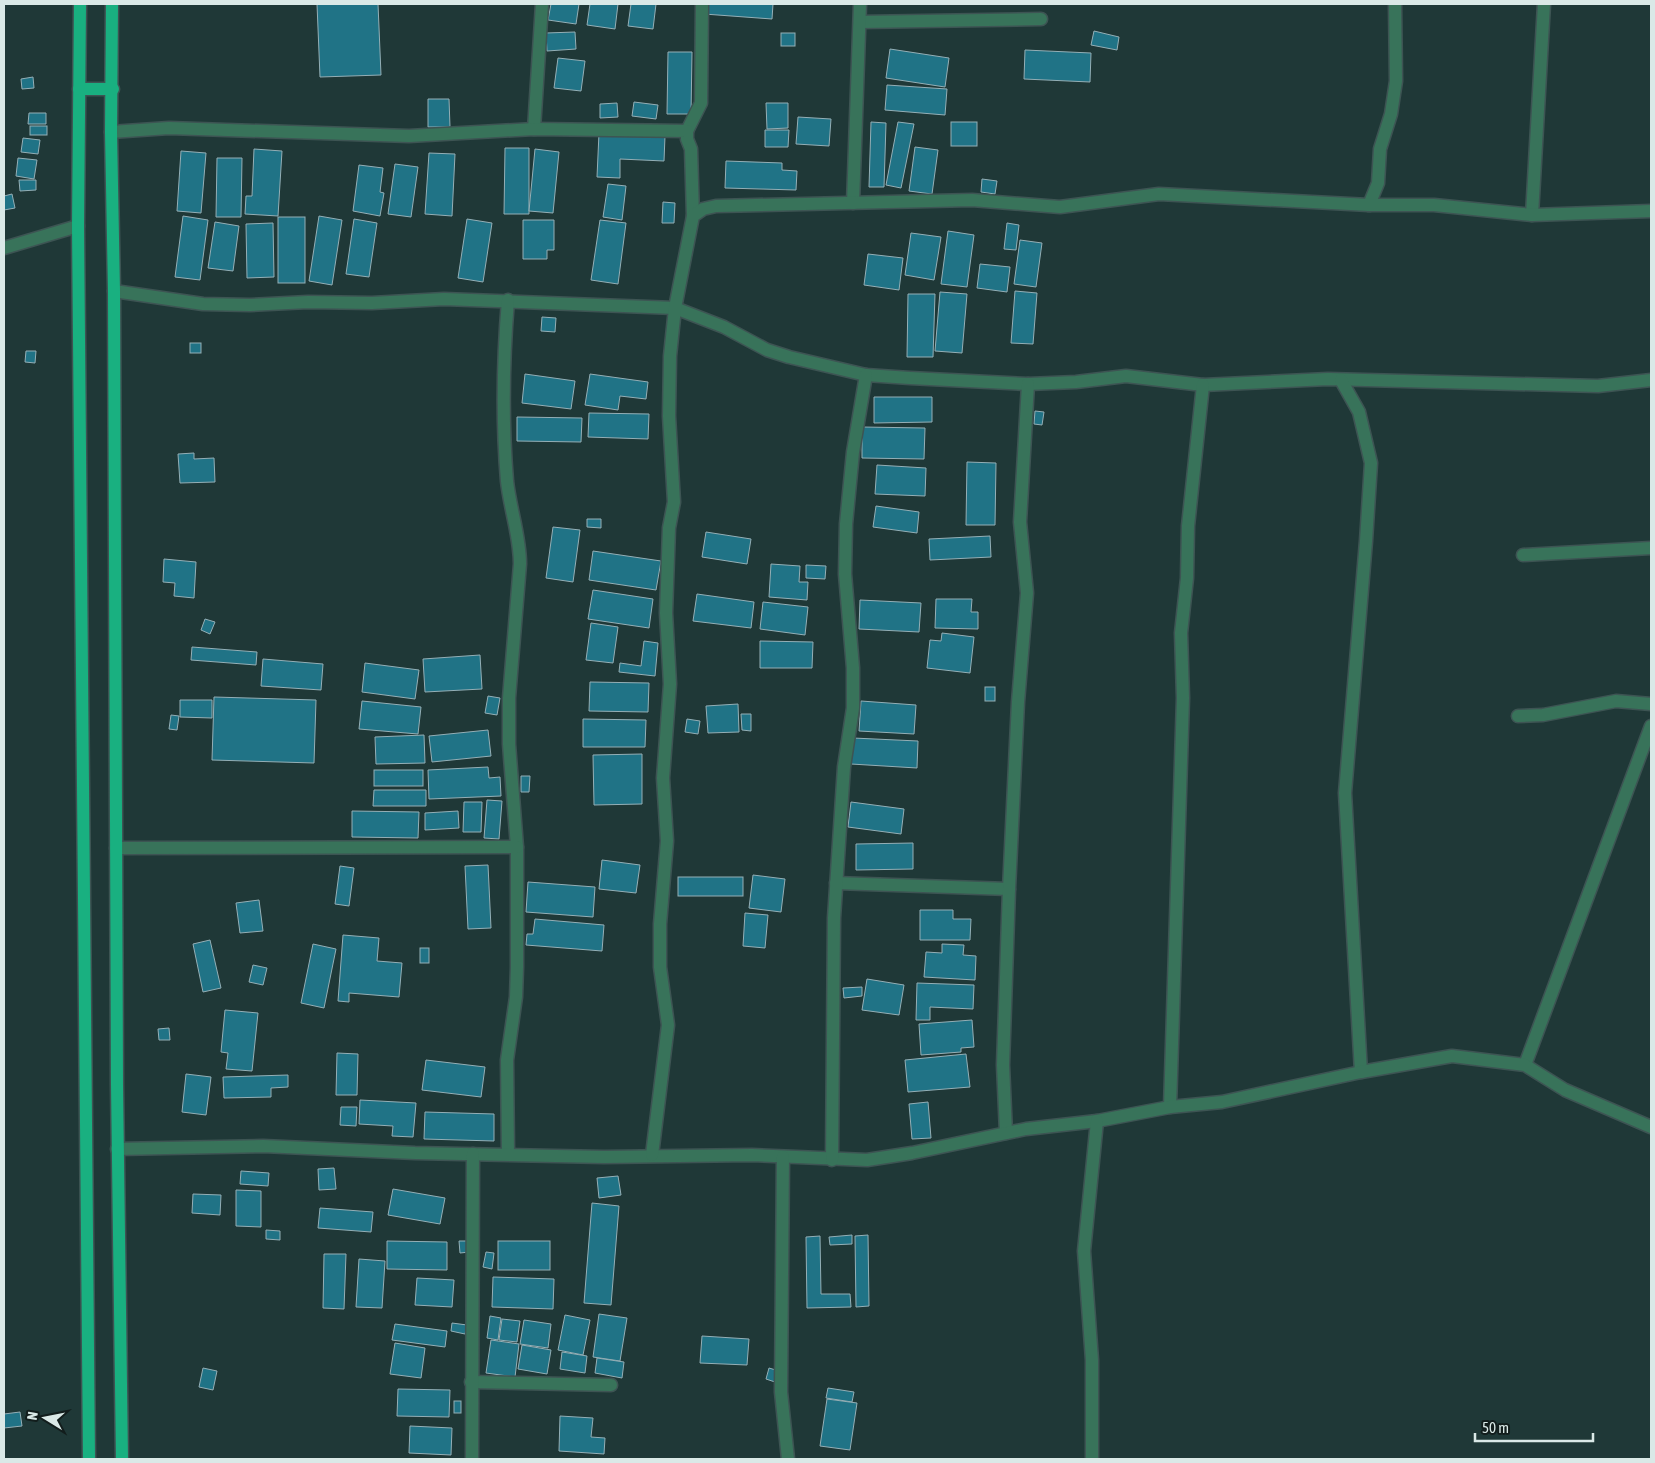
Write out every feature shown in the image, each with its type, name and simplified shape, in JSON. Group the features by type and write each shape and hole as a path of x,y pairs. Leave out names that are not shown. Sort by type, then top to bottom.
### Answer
{"main road":[{"path":"80,4 78,226 89,1459"},
{"path":"112,4 113,89 111,132 114,291 117,1149 122,1459"},
{"path":"79,89 113,89"}],"street":[{"path":"534,128 542,4"},
{"path":"652,1155 668,1025 660,967 660,932 667,859 663,778 670,684 666,613 670,528 674,502 669,400 675,308 694,216 691,149 686,139 687,131 701,103 702,4"},
{"path":"853,203 860,4"},
{"path":"1369,205 1378,183 1380,149 1391,114 1395,89 1395,4"},
{"path":"1532,214 1544,4"},
{"path":"860,22 1041,19"},
{"path":"111,132 168,128 409,136 534,128 687,131"},
{"path":"694,216 703,209 716,206 972,200 1060,207 1159,194 1369,205 1434,205 1532,214 1651,211"},
{"path":"4,248 78,226"},
{"path":"114,291 185,302 213,304 508,300 675,308 724,327 767,350 866,375 1028,384 1076,382 1126,376 1203,385 1341,380 1598,386 1651,380"},
{"path":"508,300 504,355 506,453 508,483 520,544 509,698 509,744 517,847 517,967 516,997 507,1060 508,1154"},
{"path":"832,1160 836,883 844,767 853,708 853,668 845,574 846,524 853,452 866,375"},
{"path":"1341,380 1359,412 1371,463 1366,551 1345,793 1361,1072"},
{"path":"1006,1132 1003,1065 1009,888 1018,702 1027,594 1020,522 1028,384"},
{"path":"1170,1107 1183,698 1181,633 1187,578 1188,526 1203,385"},
{"path":"1523,555 1651,548"},
{"path":"1518,716 1542,715 1616,701 1651,704"},
{"path":"1525,1065 1651,726"},
{"path":"116,848 517,847"},
{"path":"836,883 1009,888"},
{"path":"117,1149 234,1146 604,1157 652,1155 867,1160 912,1154 1006,1132 1097,1121 1170,1107 1222,1102 1361,1072 1452,1056 1525,1065 1565,1090 1651,1127"},
{"path":"1092,1459 1092,1360 1084,1251 1097,1121"},
{"path":"472,1459 473,1154"},
{"path":"783,1157 781,1392 788,1459"},
{"path":"471,1382 611,1385"}],"building":[{"path":"317,4 378,4 381,75 320,77"},
{"path":"551,4 579,4 576,24 548,20"},
{"path":"590,4 618,4 615,29 587,25"},
{"path":"631,4 656,4 653,29 628,26"},
{"path":"704,4 773,4 772,19 704,14"},
{"path":"1094,31 1119,37 1117,50 1091,45"},
{"path":"575,32 576,49 547,51 546,33"},
{"path":"781,33 795,33 795,46 781,46"},
{"path":"890,49 949,58 945,87 886,78"},
{"path":"1025,50 1091,53 1090,82 1024,79"},
{"path":"668,52 692,52 691,114 667,114"},
{"path":"558,58 585,61 581,91 554,88"},
{"path":"33,77 34,88 22,89 21,79"},
{"path":"887,85 947,89 945,115 885,110"},
{"path":"428,99 449,99 450,127 428,127"},
{"path":"634,102 658,105 656,119 632,116"},
{"path":"617,103 618,117 600,118 600,104"},
{"path":"766,103 788,103 788,128 767,129"},
{"path":"29,113 46,113 46,124 28,124"},
{"path":"798,117 831,119 829,146 796,144"},
{"path":"871,122 886,123 884,187 869,187"},
{"path":"898,122 914,124 901,188 886,185"},
{"path":"951,122 977,122 977,146 951,146"},
{"path":"30,126 47,126 47,135 30,135"},
{"path":"765,130 789,130 788,147 765,147"},
{"path":"599,133 665,136 664,161 620,159 620,178 597,177"},
{"path":"23,138 40,140 38,154 21,152"},
{"path":"915,147 938,150 932,194 909,191"},
{"path":"505,148 529,148 529,214 504,214"},
{"path":"254,149 282,151 278,216 245,214 246,196 252,196"},
{"path":"535,149 559,152 553,213 529,211"},
{"path":"181,151 206,153 201,213 177,211"},
{"path":"429,153 455,154 452,216 425,214"},
{"path":"18,158 37,160 34,179 16,176"},
{"path":"217,158 242,158 241,217 216,217"},
{"path":"726,161 782,163 782,170 797,171 796,190 725,188"},
{"path":"395,164 418,167 411,217 388,214"},
{"path":"359,165 383,168 380,192 384,193 380,216 353,211"},
{"path":"982,179 997,181 995,194 981,192"},
{"path":"19,180 36,180 36,190 20,191"},
{"path":"608,184 626,186 622,220 603,217"},
{"path":"12,194 15,208 4,210 4,196"},
{"path":"663,202 675,203 674,223 662,223"},
{"path":"183,216 208,220 200,280 175,277"},
{"path":"319,216 342,220 332,285 309,281"},
{"path":"278,217 305,217 305,283 278,283"},
{"path":"354,219 377,223 369,277 346,274"},
{"path":"467,219 492,223 483,282 458,278"},
{"path":"523,220 554,220 554,250 547,250 547,259 523,259"},
{"path":"600,220 626,223 618,284 591,280"},
{"path":"215,222 239,226 233,271 208,268"},
{"path":"273,223 274,277 247,278 246,224"},
{"path":"1007,223 1019,225 1016,250 1004,249"},
{"path":"948,231 974,235 967,287 941,284"},
{"path":"911,233 941,237 934,280 905,275"},
{"path":"1020,240 1042,243 1036,287 1014,284"},
{"path":"868,254 903,258 899,290 864,285"},
{"path":"980,264 1010,267 1007,292 977,288"},
{"path":"1015,291 1037,293 1033,344 1011,343"},
{"path":"940,292 967,294 962,353 935,351"},
{"path":"908,294 935,294 933,357 907,357"},
{"path":"542,317 556,318 555,332 541,331"},
{"path":"190,343 201,343 201,353 190,353"},
{"path":"26,351 36,351 35,363 25,362"},
{"path":"525,374 575,381 571,409 522,403"},
{"path":"590,374 648,382 646,399 620,396 618,410 585,405"},
{"path":"874,397 932,397 932,422 874,423"},
{"path":"1035,411 1044,412 1042,425 1034,424"},
{"path":"589,413 649,414 648,439 588,437"},
{"path":"517,417 582,418 581,442 517,441"},
{"path":"862,427 925,428 924,459 862,458"},
{"path":"194,453 194,459 214,458 215,482 180,483 178,454"},
{"path":"967,462 996,463 995,525 966,525"},
{"path":"877,465 926,468 925,496 875,494"},
{"path":"876,506 919,512 917,533 873,527"},
{"path":"587,519 601,519 601,528 587,527"},
{"path":"553,527 580,530 573,582 546,578"},
{"path":"706,532 751,539 747,564 702,557"},
{"path":"990,536 991,557 930,560 929,539"},
{"path":"593,551 661,561 656,590 589,580"},
{"path":"164,559 196,562 194,598 174,596 175,583 163,582"},
{"path":"771,564 800,566 799,582 808,582 807,600 769,597"},
{"path":"806,565 826,566 825,579 806,578"},
{"path":"593,590 653,599 649,628 588,619"},
{"path":"697,594 754,602 751,628 693,621"},
{"path":"936,599 972,599 971,612 978,612 978,629 935,628"},
{"path":"860,600 921,603 919,632 859,629"},
{"path":"763,602 808,607 805,635 760,629"},
{"path":"205,619 215,622 210,634 201,630"},
{"path":"591,623 618,627 613,663 586,660"},
{"path":"942,633 974,637 970,673 927,668 930,640 941,641"},
{"path":"644,641 658,643 655,676 619,672 620,663 641,666"},
{"path":"760,641 813,642 812,668 760,668"},
{"path":"192,647 257,652 256,665 191,660"},
{"path":"480,655 482,689 425,692 423,659"},
{"path":"263,659 323,664 321,690 261,686"},
{"path":"365,663 419,670 415,699 362,692"},
{"path":"590,682 649,683 648,712 589,711"},
{"path":"985,687 995,687 995,701 985,701"},
{"path":"488,696 500,698 497,715 485,713"},
{"path":"214,697 316,700 314,763 212,760"},
{"path":"180,700 212,700 212,718 180,717"},
{"path":"362,701 421,707 418,734 359,729"},
{"path":"861,701 916,705 914,734 859,731"},
{"path":"738,704 739,732 708,733 706,706"},
{"path":"741,714 751,714 751,731 742,730"},
{"path":"171,715 179,716 177,730 169,729"},
{"path":"583,719 646,720 645,747 583,747"},
{"path":"687,719 700,721 698,734 685,732"},
{"path":"488,730 491,756 432,762 429,736"},
{"path":"424,735 425,763 376,764 375,737"},
{"path":"853,738 918,741 917,768 851,764"},
{"path":"642,754 642,804 594,805 593,755"},
{"path":"488,767 489,778 500,777 501,796 429,799 428,770"},
{"path":"374,770 423,770 423,786 374,786"},
{"path":"521,776 530,776 529,792 521,792"},
{"path":"374,790 426,790 426,806 373,806"},
{"path":"487,800 502,801 499,839 484,838"},
{"path":"464,802 482,802 481,832 463,832"},
{"path":"851,802 904,809 901,834 848,827"},
{"path":"352,811 419,812 418,838 352,837"},
{"path":"458,811 459,828 425,830 425,813"},
{"path":"913,843 913,869 856,870 856,844"},
{"path":"602,860 640,865 636,893 599,889"},
{"path":"488,865 491,928 468,929 465,866"},
{"path":"340,866 354,868 349,906 335,904"},
{"path":"753,875 785,879 781,912 749,908"},
{"path":"678,877 743,877 743,896 678,896"},
{"path":"528,882 595,887 593,917 526,912"},
{"path":"259,900 263,931 240,933 236,903"},
{"path":"920,910 953,910 953,919 971,919 970,940 920,940"},
{"path":"745,913 768,915 765,948 743,946"},
{"path":"535,919 604,925 602,951 526,945 527,934 533,934"},
{"path":"343,935 379,938 377,961 402,963 399,997 349,993 349,1002 338,1001"},
{"path":"210,940 221,988 203,992 193,944"},
{"path":"313,944 336,949 324,1008 301,1003"},
{"path":"942,944 964,945 963,955 976,956 975,980 924,977 926,952 942,953"},
{"path":"420,948 429,948 429,963 420,963"},
{"path":"253,965 267,968 263,985 249,982"},
{"path":"867,979 904,985 899,1015 862,1010"},
{"path":"917,983 974,985 973,1009 930,1007 930,1020 916,1020"},
{"path":"862,987 862,996 844,998 843,988"},
{"path":"225,1010 258,1013 252,1071 226,1069 228,1053 221,1052"},
{"path":"972,1020 974,1047 961,1048 961,1052 921,1055 919,1024"},
{"path":"169,1028 170,1040 159,1040 158,1029"},
{"path":"337,1053 358,1054 357,1095 336,1095"},
{"path":"966,1054 970,1087 908,1092 905,1060"},
{"path":"426,1060 485,1067 481,1097 422,1090"},
{"path":"186,1074 211,1077 206,1115 182,1112"},
{"path":"288,1075 288,1087 271,1088 271,1097 224,1098 223,1077"},
{"path":"360,1100 416,1103 413,1137 392,1136 393,1126 359,1124"},
{"path":"928,1102 931,1138 912,1139 909,1104"},
{"path":"341,1107 357,1107 356,1126 340,1125"},
{"path":"425,1112 494,1114 494,1141 424,1139"},
{"path":"334,1168 336,1189 319,1190 318,1169"},
{"path":"241,1171 269,1173 268,1186 240,1184"},
{"path":"618,1176 621,1195 599,1198 597,1178"},
{"path":"393,1189 445,1198 440,1224 388,1215"},
{"path":"236,1190 261,1191 261,1227 236,1226"},
{"path":"193,1194 221,1195 220,1215 192,1213"},
{"path":"592,1203 619,1206 611,1305 584,1303"},
{"path":"320,1208 373,1212 371,1232 318,1228"},
{"path":"266,1230 280,1231 280,1240 266,1239"},
{"path":"852,1235 852,1244 830,1245 829,1237"},
{"path":"868,1235 869,1306 856,1307 855,1236"},
{"path":"820,1236 821,1294 850,1294 851,1307 807,1308 806,1237"},
{"path":"387,1241 447,1242 447,1270 387,1269"},
{"path":"459,1241 469,1241 470,1252 460,1253"},
{"path":"498,1241 550,1241 550,1270 498,1270"},
{"path":"486,1252 494,1253 492,1269 483,1267"},
{"path":"324,1254 346,1254 344,1309 323,1308"},
{"path":"359,1259 385,1261 382,1308 356,1307"},
{"path":"493,1277 554,1279 553,1309 492,1307"},
{"path":"417,1278 454,1280 452,1307 415,1305"},
{"path":"599,1314 627,1318 620,1361 593,1357"},
{"path":"565,1315 590,1320 583,1355 558,1350"},
{"path":"490,1316 501,1318 498,1340 487,1338"},
{"path":"502,1319 520,1321 517,1342 499,1340"},
{"path":"524,1320 551,1324 548,1348 520,1344"},
{"path":"452,1323 467,1325 465,1334 451,1331"},
{"path":"395,1324 447,1331 445,1347 392,1340"},
{"path":"702,1336 749,1339 747,1365 700,1363"},
{"path":"491,1340 519,1344 515,1377 486,1373"},
{"path":"395,1343 425,1348 421,1378 390,1374"},
{"path":"522,1345 551,1350 547,1374 518,1369"},
{"path":"562,1352 587,1356 585,1373 560,1369"},
{"path":"597,1358 624,1362 622,1378 595,1373"},
{"path":"203,1368 217,1371 213,1390 199,1387"},
{"path":"769,1368 779,1371 775,1382 766,1379"},
{"path":"828,1388 854,1392 852,1402 826,1398"},
{"path":"398,1389 450,1390 449,1417 397,1416"},
{"path":"827,1399 857,1403 850,1450 820,1446"},
{"path":"454,1401 461,1401 461,1413 454,1413"},
{"path":"20,1412 22,1426 4,1428 4,1414"},
{"path":"560,1416 593,1418 591,1437 605,1438 604,1454 559,1451"},
{"path":"410,1426 452,1428 451,1455 409,1453"}]}
